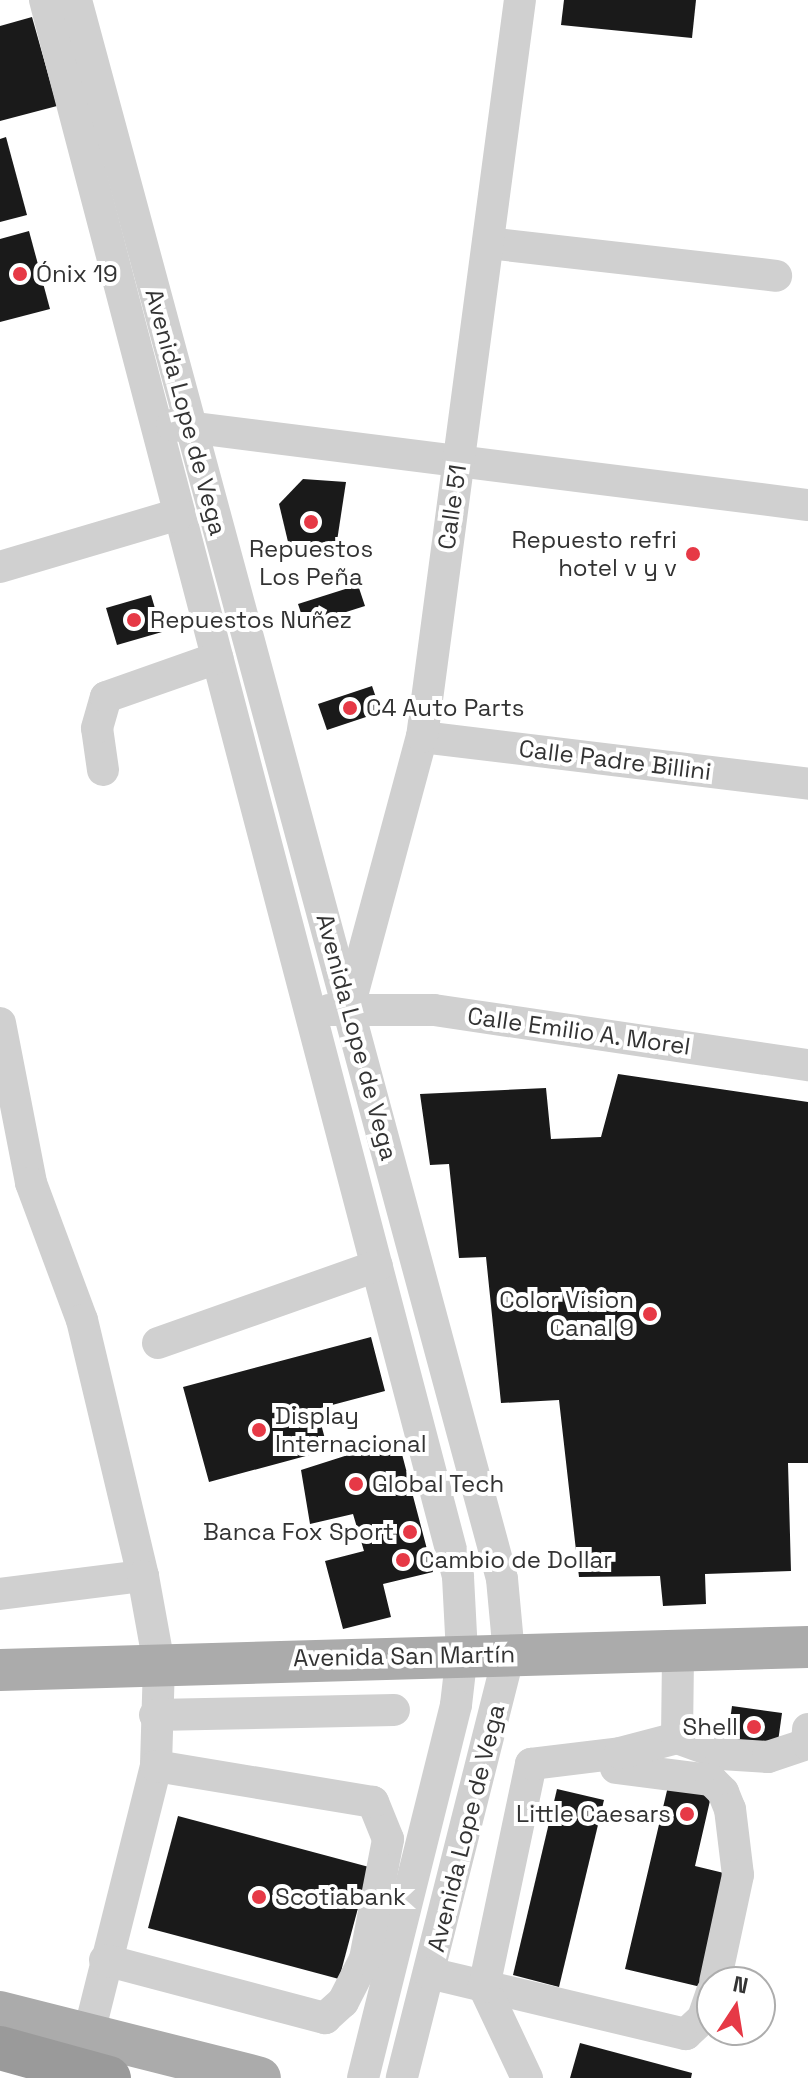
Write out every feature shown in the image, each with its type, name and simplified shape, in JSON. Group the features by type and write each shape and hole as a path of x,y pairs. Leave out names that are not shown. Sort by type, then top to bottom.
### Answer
{"highway":[{"path":"8,2026 109,2078"}],"main road":[{"name":"Avenida San Martín","path":"0,1670 462,1653 808,1647"},
{"path":"8,2026 89,2032 260,2078"},
{"path":"8,2026 35,2034 62,2049 167,2078"}],"street":[{"name":"Avenida Lope de Vega","path":"45,0 458,1577 462,1653 456,1705 363,2078"},
{"name":"Avenida Lope de Vega","path":"76,0 502,1579 509,1654 402,2078"},
{"name":"Calle 51","path":"349,1006 422,737 520,0"},
{"path":"488,243 776,276"},
{"path":"156,426 189,425 808,505"},
{"path":"0,567 179,514"},
{"path":"103,770 97,728 106,697 217,658"},
{"name":"Calle Padre Billini","path":"422,737 808,784"},
{"name":"Calle Emilio A. Morel","path":"310,1013 349,1006 434,1010 808,1065"},
{"path":"0,1023 31,1183 82,1320 143,1576 159,1664 155,1715 156,1766 89,2032"},
{"path":"158,1343 377,1266"},
{"path":"0,1594 143,1576"},
{"path":"808,1647 808,1662"},
{"path":"677,1738 678,1650"},
{"path":"155,1715 394,1710"},
{"path":"485,1751 531,1764 620,1753 677,1738 721,1754 768,1757 807,1744 808,1729"},
{"path":"527,2078 484,1987 531,1764"},
{"path":"105,1960 325,2018 343,2002 365,1959 388,1839 373,1802 156,1766"},
{"path":"616,1768 711,1780 723,1792 730,1809 738,1875 718,1966"},
{"path":"388,1839 420,1848"},
{"path":"429,1973 686,2034 696,2025"}],"building":[{"path":"564,0 696,0 692,38 561,25"},
{"path":"32,17 57,106 0,121 0,26"},
{"path":"6,137 27,215 0,222 0,139"},
{"name":"Ónix 19","path":"29,231 50,309 0,322 0,239"},
{"name":"Repuestos Los Peña","path":"303,479 346,482 337,541 289,546 279,504"},
{"path":"358,585 365,606 305,625 298,604"},
{"name":"Repuestos Nuñez","path":"151,595 162,632 117,645 106,608"},
{"name":"C4 Auto Parts","path":"372,686 381,712 327,730 318,704"},
{"name":"Color Vision Canal 9","path":"618,1074 808,1102 808,1463 788,1463 791,1571 705,1574 706,1604 663,1606 660,1576 579,1577 559,1400 501,1403 486,1257 459,1258 449,1164 430,1165 420,1094 546,1088 551,1139 601,1137"},
{"name":"Display Internacional","path":"371,1337 385,1391 317,1409 328,1450 209,1482 183,1387"},
{"path":"398,1439 433,1572 383,1584 391,1617 343,1629 325,1561 364,1551 353,1514 310,1524 301,1470"},
{"name":"Shell","path":"732,1706 782,1713 777,1749 727,1742"},
{"path":"669,1782 712,1792 695,1866 728,1874 706,1966 696,1966 696,1986 625,1969"},
{"path":"557,1789 604,1800 559,1987 513,1975"},
{"name":"Scotiabank","path":"178,1816 369,1867 339,1979 148,1928"},
{"path":"580,2043 692,2073 691,2078 570,2078"}],"place":[{"name":"Ónix 19","path":"20,274"},
{"name":"Repuestos Los Peña","path":"311,522"},
{"name":"Repuesto refri hotel v y v","path":"693,554"},
{"name":"Repuestos Nuñez","path":"134,620"},
{"name":"C4 Auto Parts","path":"350,708"},
{"name":"Color Vision Canal 9","path":"650,1314"},
{"name":"Display Internacional","path":"259,1430"},
{"name":"Global Tech","path":"356,1484"},
{"name":"Banca Fox Sport","path":"410,1532"},
{"name":"Cambio de Dollar","path":"403,1560"},
{"name":"Shell","path":"754,1727"},
{"name":"Little Caesars","path":"687,1814"},
{"name":"Scotiabank","path":"259,1897"}]}
